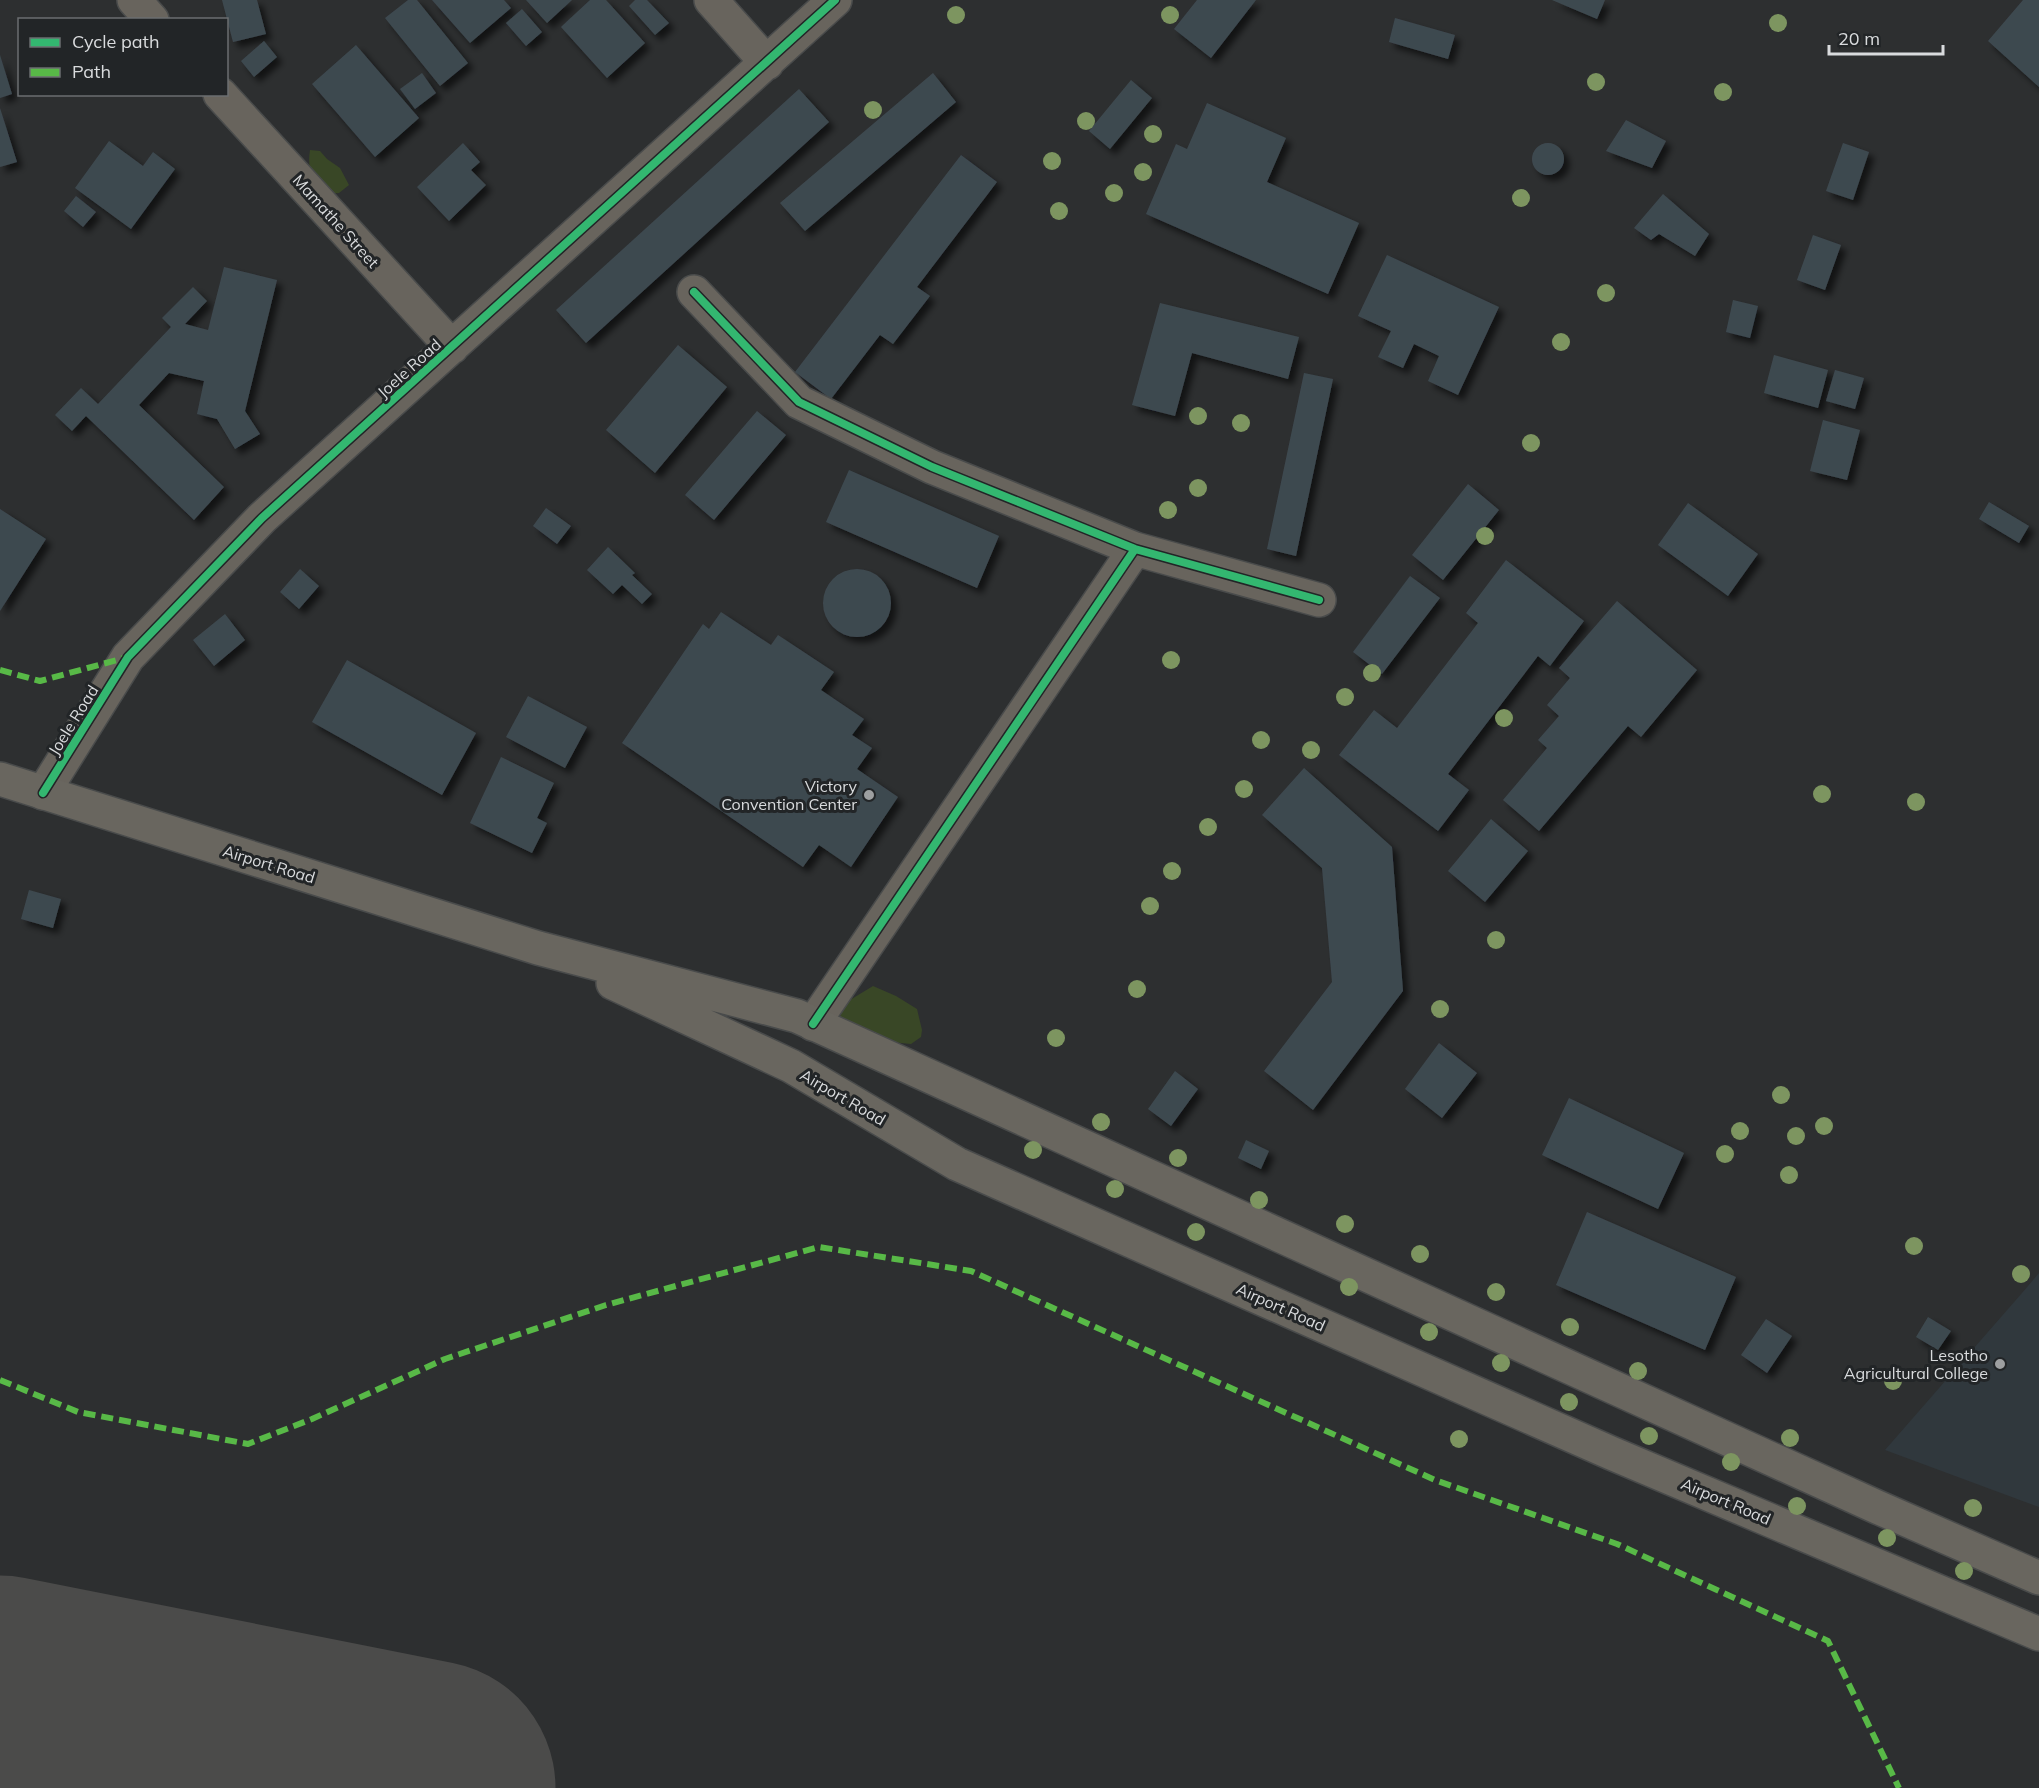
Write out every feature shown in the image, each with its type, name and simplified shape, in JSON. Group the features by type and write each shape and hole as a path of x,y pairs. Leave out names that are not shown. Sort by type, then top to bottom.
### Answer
{"main road":[{"name":"Airport Road","path":"0,779 538,948 797,1016 1877,1507 2039,1578"},
{"name":"Airport Road","path":"538,948 791,1066 957,1164 1611,1453 2039,1634"}],"street":[{"path":"134,0 150,18"},
{"path":"711,0 767,63"},
{"name":"Joele Road","path":"44,793 128,657 262,518 836,0"},
{"name":"Mamathe Street","path":"222,96 452,348"},
{"path":"694,292 799,402 932,467 1135,549 1319,600"},
{"path":"813,1024 1135,549"}],"shaded area":[{"name":"Lesotho Agricultural College","path":"2039,1273 2039,1507 1885,1450 2022,1293"}],"green space":[{"path":"310,150 320,151 340,168 349,185 339,193 325,194 312,174 309,163"},
{"path":"873,986 917,1009 922,1030 921,1037 911,1044 891,1042 839,1019 845,1003"}],"building":[{"path":"222,0 257,0 266,34 233,42"},
{"path":"408,0 417,0 468,63 440,86 385,18"},
{"path":"432,0 504,0 511,8 470,43"},
{"path":"526,0 572,0 547,23"},
{"path":"590,0 606,0 645,43 607,78 561,27"},
{"path":"635,0 647,0 669,23 655,35 629,6"},
{"path":"1197,0 1256,0 1211,58 1174,29"},
{"path":"1552,0 1605,0 1597,19"},
{"path":"2023,0 2039,0 2039,87 1988,41"},
{"path":"522,9 542,32 526,46 506,23"},
{"path":"1395,18 1455,35 1448,59 1389,42"},
{"path":"264,41 277,57 254,77 241,61"},
{"path":"356,45 419,118 375,157 312,84"},
{"path":"0,55 12,94 0,98"},
{"path":"422,73 436,93 415,109 400,89"},
{"path":"933,73 956,102 805,231 780,203"},
{"path":"1131,80 1152,98 1110,149 1089,131"},
{"path":"799,89 829,122 586,343 556,310"},
{"path":"1207,103 1286,138 1267,182 1359,223 1328,294 1146,214 1176,144 1187,149"},
{"path":"0,108 17,162 0,167"},
{"path":"1626,120 1666,141 1652,168 1606,151"},
{"path":"109,141 143,166 153,152 175,169 131,229 75,188"},
{"path":"463,143 480,162 471,170 486,185 449,221 417,187"},
{"path":"1548,143 1559,148 1564,159 1559,170 1548,175 1537,170 1532,159 1537,148"},
{"path":"1843,143 1869,152 1853,200 1826,191"},
{"path":"961,155 997,182 917,287 930,296 893,344 880,335 831,399 795,372"},
{"path":"1663,194 1709,234 1695,256 1659,234 1651,240 1634,228"},
{"path":"76,196 96,212 83,227 64,211"},
{"path":"1813,235 1841,245 1825,290 1797,280"},
{"path":"1387,255 1499,307 1458,395 1428,381 1439,356 1414,344 1403,368 1378,357 1391,331 1358,316"},
{"path":"224,267 277,280 245,411 260,434 235,449 217,419 197,414 204,381 169,373 139,405 224,487 194,520 86,416 72,431 55,415 81,388 98,404 171,327 162,318 193,287 207,301 185,324 208,330"},
{"path":"1733,300 1758,306 1750,338 1726,332"},
{"path":"1160,303 1299,337 1288,379 1192,353 1175,416 1132,405"},
{"path":"678,345 727,387 655,473 606,430"},
{"path":"1774,355 1828,370 1818,408 1764,393"},
{"path":"1835,370 1864,378 1855,409 1826,401"},
{"path":"1304,373 1333,379 1296,556 1267,549"},
{"path":"757,411 786,435 714,520 685,495"},
{"path":"1823,420 1860,430 1847,480 1810,471"},
{"path":"849,470 999,536 977,588 826,522"},
{"path":"1468,484 1499,510 1443,580 1412,555"},
{"path":"1989,502 2029,526 2019,543 1979,519"},
{"path":"1688,503 1758,554 1728,596 1658,545"},
{"path":"546,508 571,526 557,544 533,526"},
{"path":"0,509 46,539 0,611"},
{"path":"608,547 635,573 632,575 652,594 642,604 622,585 613,594 587,570"},
{"path":"1506,560 1584,621 1550,666 1538,656 1448,774 1469,790 1438,831 1339,755 1374,710 1397,728 1478,623 1466,613"},
{"path":"300,569 319,586 299,609 280,592"},
{"path":"857,569 870,572 881,579 888,590 891,603 888,616 881,627 870,634 857,637 844,634 833,627 826,616 823,603 826,590 833,579 844,572"},
{"path":"1410,576 1440,598 1382,674 1353,652"},
{"path":"1617,601 1697,670 1641,737 1628,726 1539,831 1503,800 1547,748 1538,740 1559,716 1547,705 1570,678 1559,668"},
{"path":"721,612 771,645 778,635 834,672 821,690 864,719 852,735 872,748 857,769 898,797 851,867 819,845 803,867 622,743 703,624 709,629"},
{"path":"225,614 245,640 214,666 193,640"},
{"path":"347,660 476,733 442,795 312,722"},
{"path":"528,696 587,727 565,768 506,737"},
{"path":"501,757 554,783 537,818 547,823 532,853 470,823"},
{"path":"1304,768 1392,847 1403,991 1313,1110 1264,1071 1332,982 1322,868 1262,815"},
{"path":"1491,819 1528,851 1485,902 1448,871"},
{"path":"29,890 61,899 53,928 21,919"},
{"path":"1439,1043 1477,1073 1442,1118 1405,1089"},
{"path":"1175,1071 1198,1089 1171,1126 1148,1109"},
{"path":"1569,1098 1684,1153 1658,1209 1542,1155"},
{"path":"1246,1140 1269,1151 1261,1169 1238,1158"},
{"path":"1587,1212 1736,1277 1705,1350 1556,1285"},
{"path":"1928,1317 1951,1331 1938,1350 1916,1337"},
{"path":"1766,1319 1792,1336 1767,1373 1741,1355"}],"runway":[{"path":"0,1703 428,1788"}],"marked path":[{"path":"0,670 40,681 128,657"},
{"path":"0,1380 78,1412 248,1444 312,1419 445,1359 606,1305 819,1247 971,1271 1435,1480 1617,1544 1828,1641 1899,1788"}],"cycle path":[{"path":"43,793 128,657 262,518 835,0"},
{"path":"694,292 799,402 932,467 1135,549 1319,600"},
{"path":"813,1024 1135,549"}],"place":[{"name":"Victory Convention Center","path":"869,795"},
{"name":"Lesotho Agricultural College","path":"2000,1364"}]}
